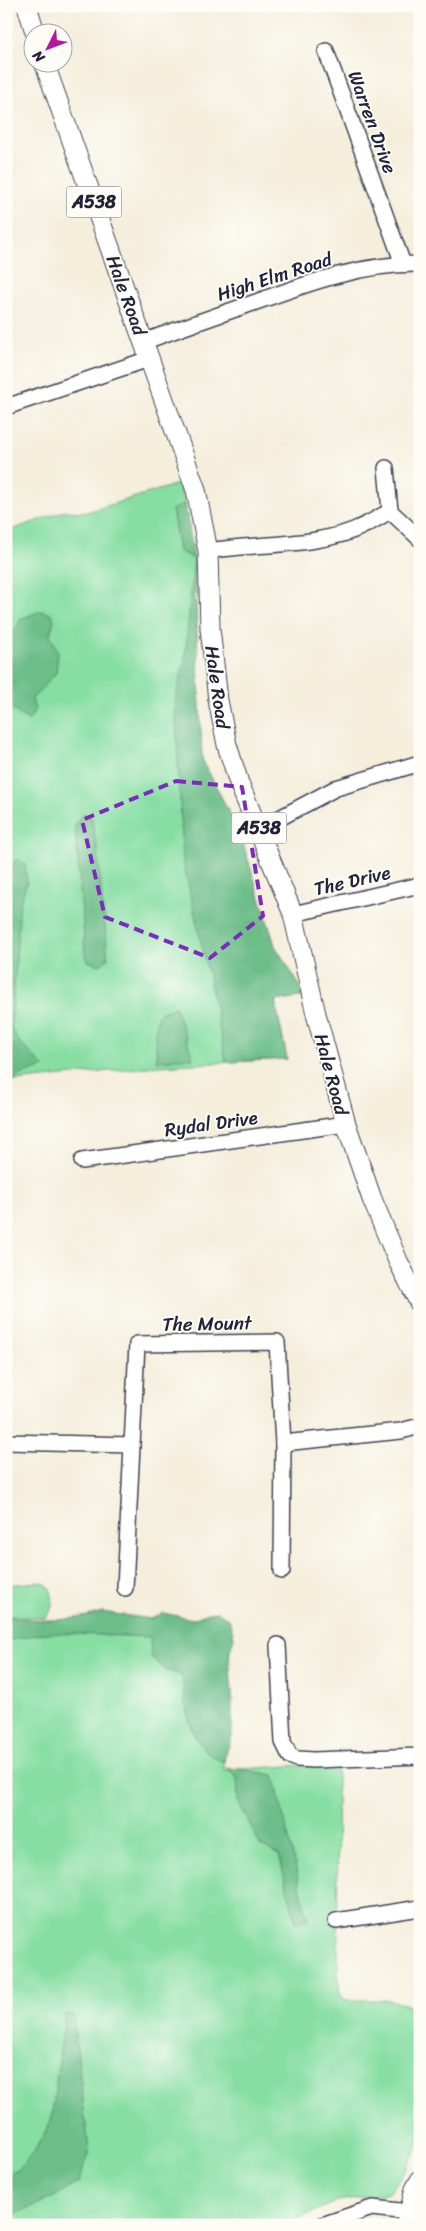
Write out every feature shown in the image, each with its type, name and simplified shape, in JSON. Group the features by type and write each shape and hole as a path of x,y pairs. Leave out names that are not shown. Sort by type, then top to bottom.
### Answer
{"main road":[{"path":"27,6 32,22"},
{"name":"Hale Road","path":"48,72 196,490 208,551 210,628 218,700 227,745 239,783 293,914 316,1014 346,1124 383,1226 420,1304"},
{"path":"408,2218 420,2180"}],"street":[{"name":"Warren Drive","path":"326,51 403,264"},
{"name":"High Elm Road","path":"6,406 302,286 362,270 403,264 420,264"},
{"path":"386,468 390,511 420,539"},
{"path":"208,551 240,546 323,539 362,527 390,511"},
{"path":"259,829 336,788 420,762"},
{"name":"The Drive","path":"293,914 420,885"},
{"name":"Rydal Drive","path":"82,1161 346,1124"},
{"name":"The Mount","path":"125,1588 137,1344 277,1342 283,1443 282,1571"},
{"path":"283,1443 401,1431 420,1426"},
{"path":"6,1442 132,1445"},
{"path":"278,1645 283,1742 290,1756 298,1759 314,1760 420,1756"},
{"path":"336,1920 420,1908"},
{"path":"322,2225 372,2208 408,2218"}],"highlighted area":[{"path":"176,781 242,787 263,916 210,958 105,917 82,820"}],"green space":[{"path":"178,484 185,503 194,559 202,759 240,834 275,946 306,996 275,1001 287,1059 157,1066 6,1082 6,532 64,511 87,512"},
{"path":"185,503 194,559 179,551 172,510"},
{"path":"194,559 202,759 240,834 275,946 306,996 275,1001 287,1059 226,1062 183,861 175,701 185,658"},
{"path":"40,611 52,614 54,620 50,634 58,652 56,673 32,699 35,710 29,720 6,704 6,633 16,628 21,619"},
{"path":"83,813 91,817 97,846 108,959 100,965 88,961 85,952 75,826"},
{"path":"17,859 25,864 27,882 20,903 11,1028 20,1043 44,1067 20,1075 6,1087 6,878 10,864"},
{"path":"175,1007 193,1058 157,1061 155,1034 158,1014"},
{"path":"38,1582 46,1584 51,1591 52,1606 48,1615 44,1618 6,1616 6,1585"},
{"path":"102,1612 151,1619 163,1613 193,1619 208,1613 218,1612 229,1619 234,1637 229,1654 232,1693 232,1737 223,1762 202,1747 196,1737 185,1702 182,1676 166,1670 151,1658 150,1637 45,1633 6,1641 6,1615 17,1618 54,1620"},
{"path":"6,1622 231,1628 224,1770 337,1763 338,1977 340,1994 345,2000 390,2000 420,2009 420,2141 402,2177 389,2193 337,2201 286,2225 6,2225"},
{"path":"226,1767 274,1775 308,1920 296,1924 279,1855 260,1845 238,1801 237,1778"},
{"path":"65,2014 73,2015 89,2151 79,2182 52,2198 17,2213 6,2212 6,2175 18,2170 34,2152 51,2121"}]}
